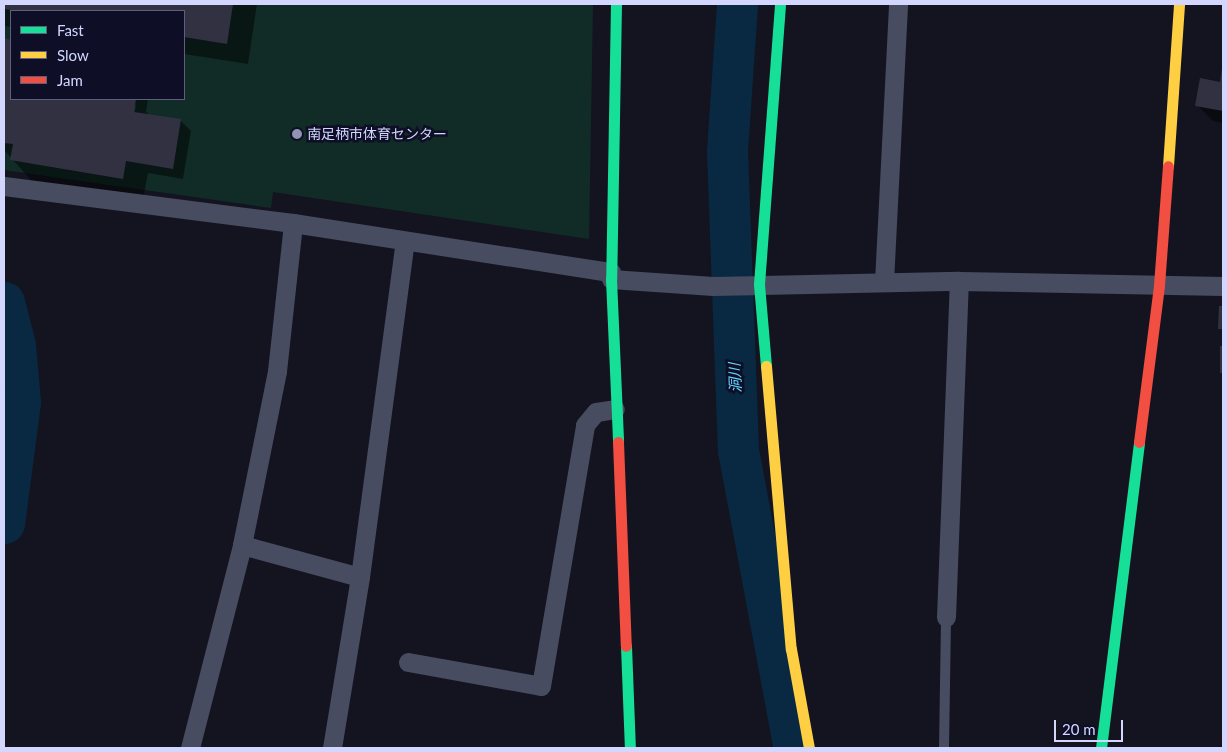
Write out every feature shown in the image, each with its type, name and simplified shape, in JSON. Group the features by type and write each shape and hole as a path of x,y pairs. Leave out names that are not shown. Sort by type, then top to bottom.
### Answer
{"street":[{"path":"616,4 611,276 630,748"},
{"path":"780,4 754,284 791,649 809,748"},
{"path":"884,282 898,4"},
{"path":"1102,748 1159,285 1179,4"},
{"path":"4,186 293,223 611,276 713,286 959,281 1223,286"},
{"path":"190,748 242,545 277,371 293,223"},
{"path":"332,748 360,577 405,241"},
{"path":"946,617 959,281"},
{"path":"408,662 541,686 585,425 596,412 615,409"},
{"path":"242,545 360,577"}],"lane":[{"path":"944,748 946,617"}],"green space":[{"name":"南足柄市体育センター","path":"4,4 593,4 589,239 273,192 271,208 4,170"}],"building":[{"path":"4,4 233,4 227,44 185,37 185,10 4,9"},
{"path":"4,38 10,40 10,100 136,100 134,112 181,119 173,169 126,161 123,179 10,160 13,144 4,143"},
{"path":"1222,68 1223,111 1195,106 1200,78 1220,82"},
{"path":"1219,306 1223,306 1223,329 1218,329"},
{"path":"1220,346 1223,346 1223,373 1220,373"}],"waterway":[{"name":"洞川","path":"737,4 727,151 738,450 794,748"},
{"path":"4,302 15,345 20,402 4,523"}],"traffic: fast":[{"path":"616,4 611,279 618,442"},
{"path":"766,366 759,284 780,4"},
{"path":"1101,748 1139,442"},
{"path":"626,646 630,748"}],"traffic: slow":[{"path":"1168,166 1179,4"},
{"path":"766,366 791,649 809,748"}],"traffic: jam":[{"path":"1139,442 1159,285 1168,166"},
{"path":"618,442 626,646"}],"place":[{"name":"南足柄市体育センター","path":"297,134"}]}
